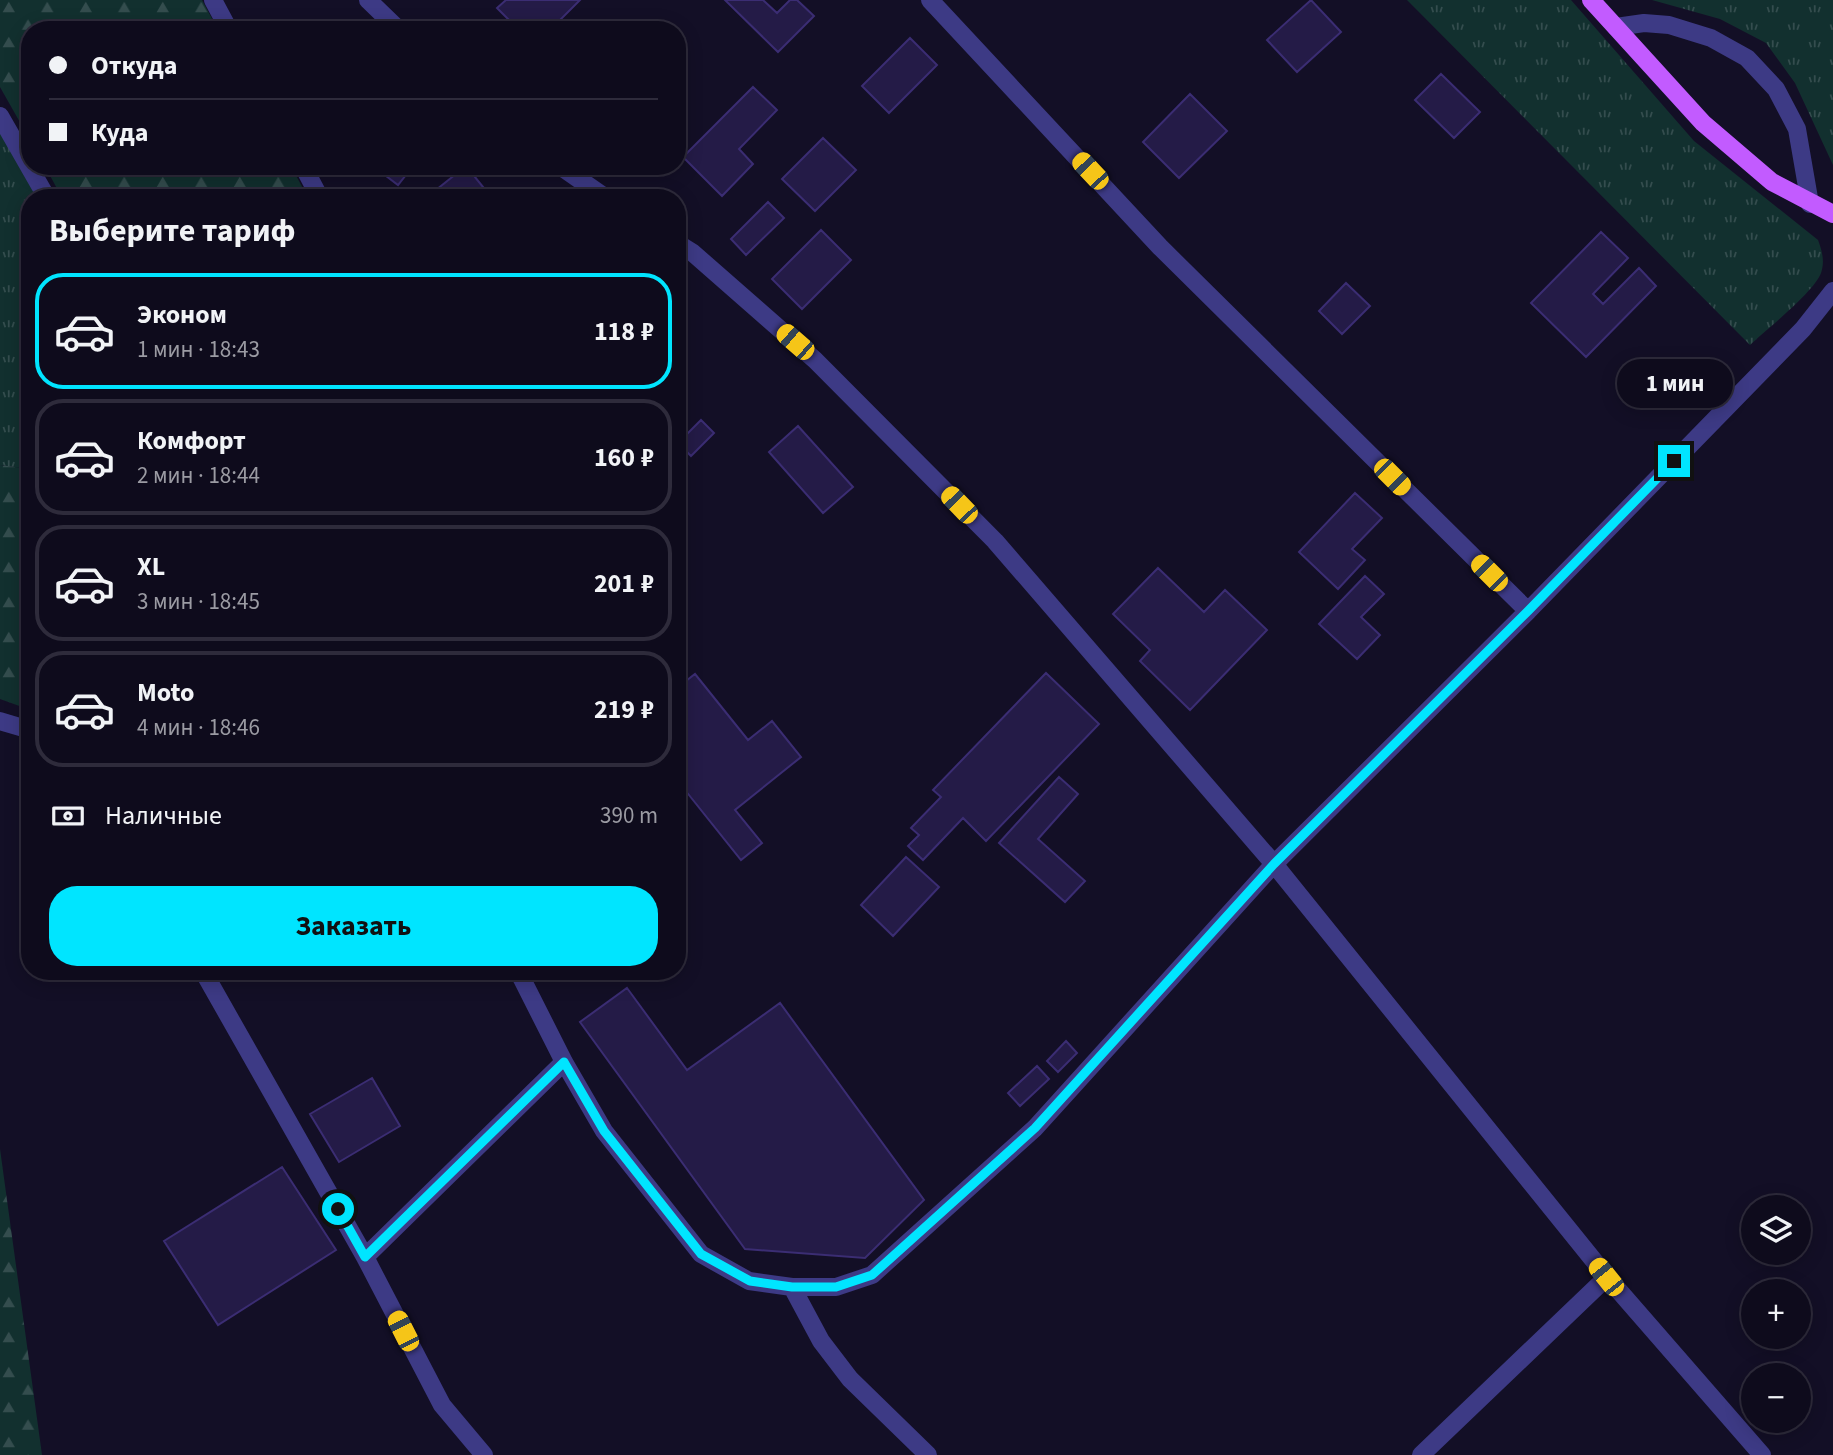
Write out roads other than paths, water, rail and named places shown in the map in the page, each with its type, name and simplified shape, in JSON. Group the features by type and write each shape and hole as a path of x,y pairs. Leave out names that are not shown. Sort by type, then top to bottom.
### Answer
{"main road":[{"path":"1591,0 1703,124 1772,182 1833,214"}],"street":[{"path":"213,0 224,21"},
{"path":"368,0 390,21"},
{"path":"930,0 1160,247 1528,611"},
{"path":"1616,27 1644,23 1669,25 1711,38 1747,58 1776,89 1797,130 1810,204"},
{"path":"0,116 21,153"},
{"path":"573,175 594,189"},
{"path":"686,249 815,360 995,541 1274,864 1606,1277 1762,1455"},
{"path":"523,980 564,1062 604,1131 701,1254 750,1281 792,1287 836,1287 872,1275 1035,1128 1274,864 1528,611 1830,301"},
{"path":"0,721 21,727"},
{"path":"208,980 365,1257 442,1405 484,1455"},
{"path":"365,1257 564,1062"},
{"path":"1421,1455 1606,1277"},
{"path":"792,1287 821,1341 850,1379 928,1455"}]}
